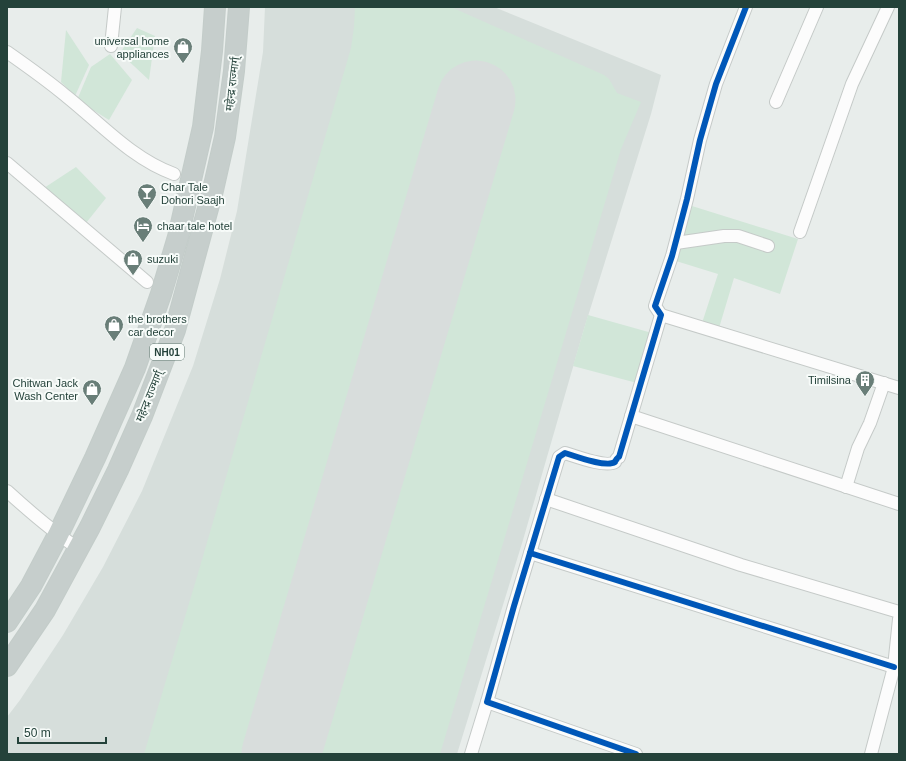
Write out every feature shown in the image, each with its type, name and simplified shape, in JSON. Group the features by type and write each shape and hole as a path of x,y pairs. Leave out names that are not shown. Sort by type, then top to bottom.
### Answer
{"highway":[{"name":"NH01","path":"7,622 31,586 58,535 95,458 135,368 161,294 179,231 202,127 212,51 215,7"},
{"name":"महेन्द्र राज्मार्ग्","path":"7,666 45,610 79,549 118,470 142,416 175,330 211,198 225,136 234,71 239,7"}],"street":[{"path":"111,46 115,7"},
{"path":"746,7 716,84 700,140 676,243 655,306 661,315 899,388"},
{"path":"776,102 817,7"},
{"path":"800,232 852,84 888,7"},
{"path":"7,52 66,95 126,146 158,167 174,174"},
{"path":"7,164 147,282"},
{"path":"676,243 724,236 738,236 768,246"},
{"path":"471,754 559,457 565,453 602,464 615,462 619,456 661,315"},
{"path":"846,487 858,448 870,423 884,383"},
{"path":"631,416 899,504"},
{"path":"7,491 58,535 79,549"},
{"path":"546,499 741,565 899,612"},
{"path":"530,553 894,667"},
{"path":"871,754 894,667 899,619"},
{"path":"487,702 636,754"}],"shaded area":[{"path":"265,7 494,7 661,75 651,114 584,329 523,540 457,754 7,754 7,717 63,635 103,567 142,491 193,366 220,279 237,211 263,52"}],"green space":[{"path":"355,7 451,7 604,75 609,79 617,93 641,102 621,149 440,754 313,754 508,101 458,88 259,754 144,754 351,48"},
{"path":"137,28 155,36 149,80 120,53"},
{"path":"66,30 89,65 75,96 61,82"},
{"path":"110,54 132,80 109,120 77,100 91,67"},
{"path":"76,167 106,198 86,223 44,188"},
{"path":"692,206 798,239 780,294 734,278 719,328 702,323 718,274 676,261"},
{"path":"588,315 652,333 637,383 573,366"}],"runway":[{"path":"281,754 476,100"}],"cycle path":[{"path":"636,754 487,702 559,457 565,453 605,464 615,462 619,457 661,315 655,306 672,256 687,199 700,140 716,84 746,7"},
{"path":"530,553 894,667"}],"place":[{"name":"universal home appliances","path":"183,64"},
{"name":"Char Tale Dohori Saajh","path":"147,210"},
{"name":"chaar tale hotel","path":"143,243"},
{"name":"suzuki","path":"133,276"},
{"name":"the brothers car decor","path":"114,342"},
{"name":"Timilsina","path":"865,397"},
{"name":"Chitwan Jack Wash Center","path":"92,406"}]}
